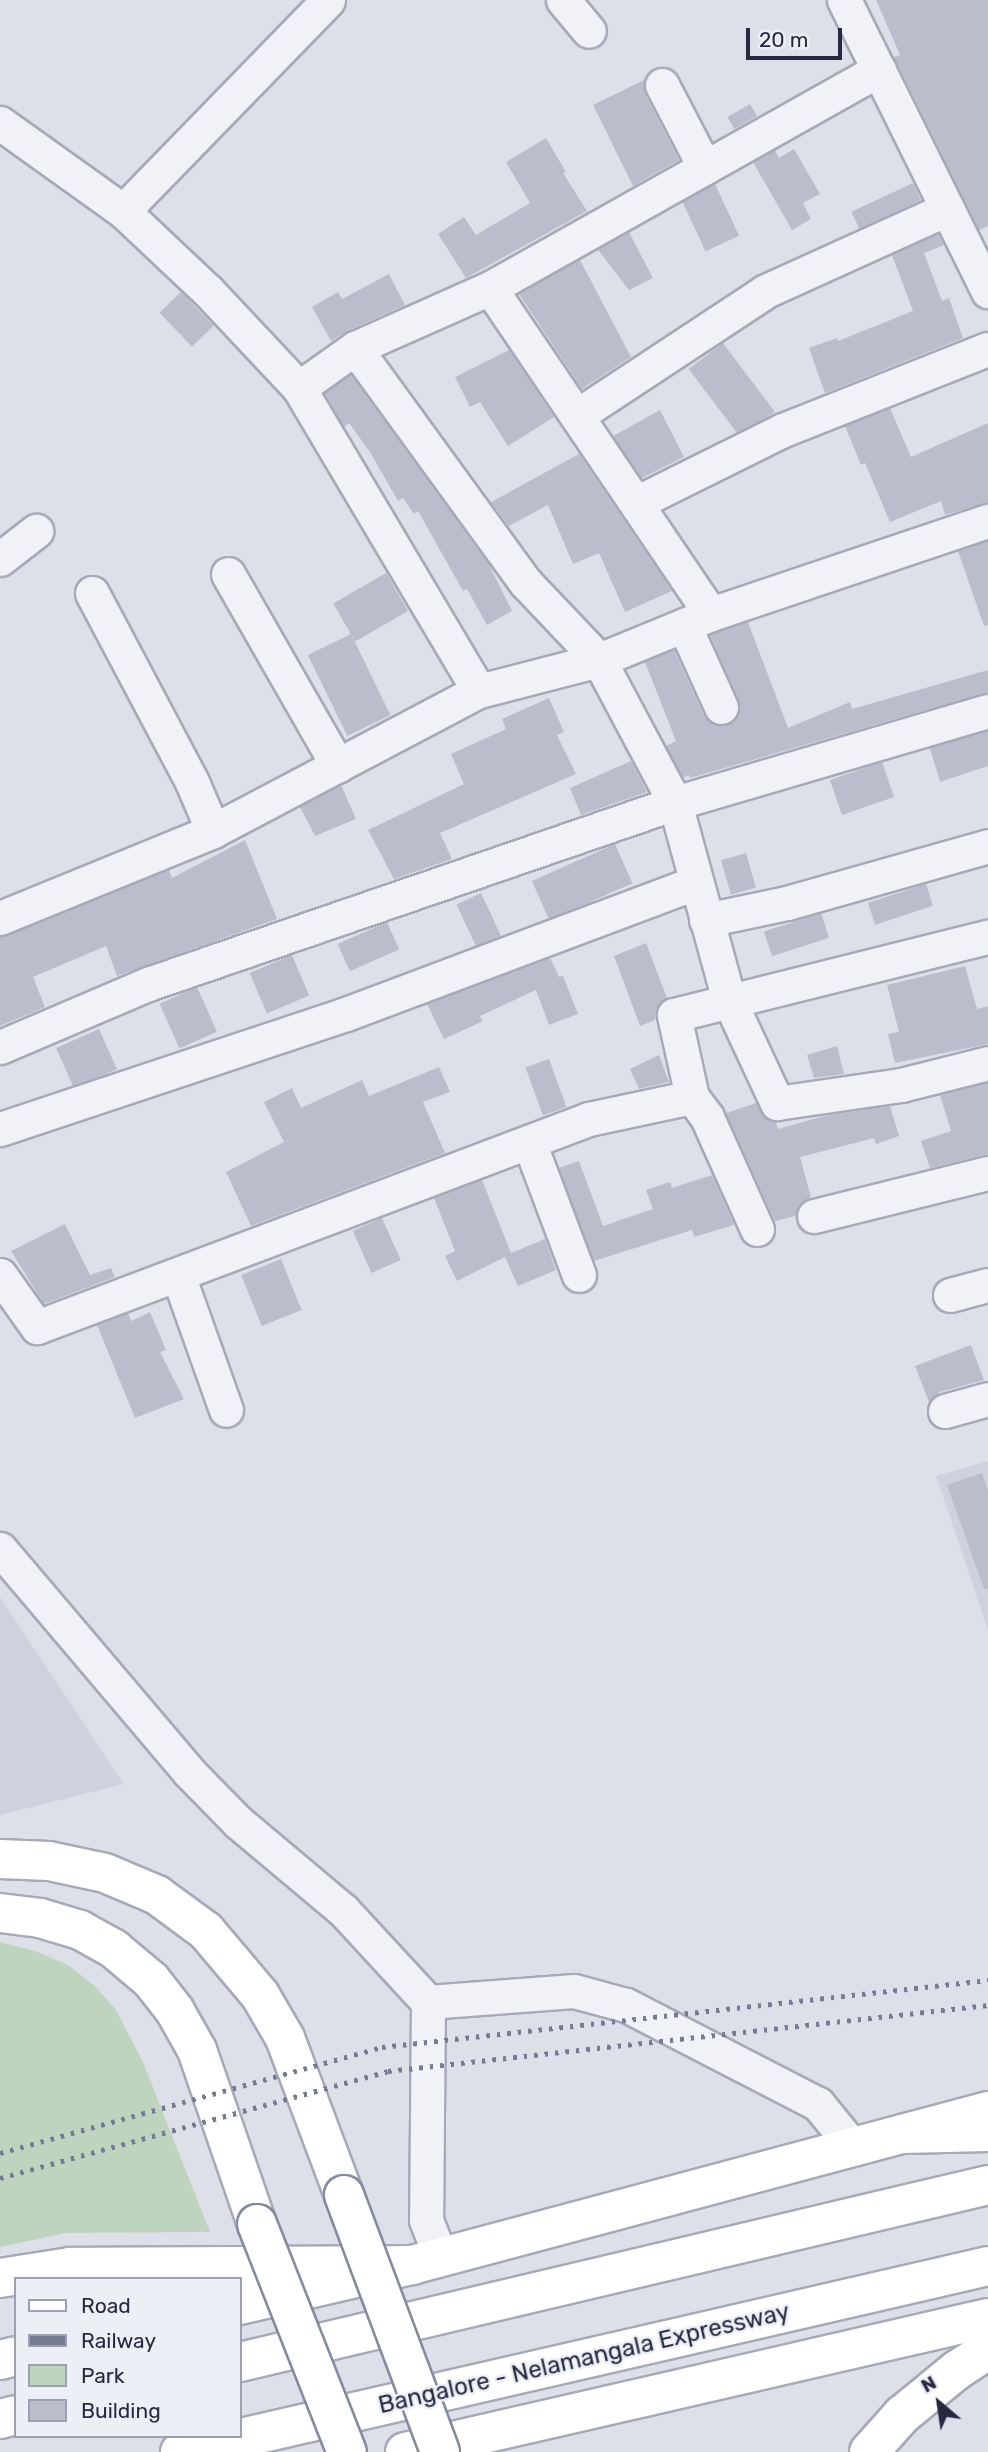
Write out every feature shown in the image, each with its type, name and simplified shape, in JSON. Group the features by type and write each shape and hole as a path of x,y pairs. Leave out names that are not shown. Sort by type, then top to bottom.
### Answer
{"main road":[{"path":"0,1859 49,1861 105,1873 158,1895 206,1931 260,1995 285,2038 440,2452"},
{"path":"0,1913 40,1918 80,1930 114,1949 151,1980 175,2011 197,2050 257,2224 347,2452"},
{"path":"242,2305 427,2261 988,2111"},
{"path":"903,2134 988,2133"},
{"path":"242,2362 988,2185"},
{"path":"0,2278 70,2267 427,2261"},
{"name":"Bangalore - Nelamangala Expressway","path":"242,2438 988,2266"},
{"path":"405,2452 988,2318"},
{"path":"869,2452 902,2415 957,2370 988,2350"},
{"name":"Bangalore - Nelamangala Expressway","path":"180,2452 241,2438"}],"street":[{"path":"123,211 328,0"},
{"path":"563,0 589,31"},
{"path":"844,0 988,291"},
{"path":"299,388 355,348 490,288 879,70"},
{"path":"662,85 705,167"},
{"path":"0,123 123,211 208,290 299,388 480,691"},
{"path":"578,415 766,291 947,209"},
{"path":"490,288 636,503 697,620 721,707"},
{"path":"355,348 526,583 599,660 675,803 729,1000 777,1103 901,1085 988,1062"},
{"path":"636,503 783,430 988,349"},
{"path":"0,918 213,831 480,691 599,660 697,620 988,521"},
{"path":"0,559 36,531"},
{"path":"228,574 338,766"},
{"path":"92,593 192,782 213,831"},
{"path":"0,1047 148,984 675,803 988,711"},
{"path":"706,920 787,903 988,846"},
{"path":"0,1129 346,1014 695,883"},
{"path":"757,1229 707,1116 692,1097 674,1015 988,937"},
{"path":"0,1275 37,1327 589,1119 692,1097"},
{"path":"529,1142 579,1275"},
{"path":"814,1216 988,1173"},
{"path":"178,1275 226,1410"},
{"path":"950,1295 988,1285"},
{"path":"945,1411 988,1399"},
{"path":"0,1549 189,1772 238,1822 343,1910 428,2002 427,2261"},
{"path":"428,2002 512,1993 574,1991 626,2005 818,2104 853,2148"}],"shaded area":[{"path":"988,1461 988,1631 936,1476"},
{"path":"0,1597 124,1784 0,1815"}],"green space":[{"path":"0,1942 35,1951 68,1965 96,1987 116,2010 143,2062 210,2232 66,2233 0,2247"}],"building":[{"path":"876,0 988,0 988,226 979,230 894,57 900,55"},
{"path":"644,80 645,94 679,160 633,186 593,105"},
{"path":"750,104 757,116 734,129 727,117"},
{"path":"546,138 566,172 563,173 587,211 466,278 438,234 464,217 476,235 530,203 506,162"},
{"path":"794,149 820,194 803,203 811,219 792,230 753,162 775,150 779,158"},
{"path":"913,183 921,200 859,229 851,212"},
{"path":"715,184 739,236 706,251 681,200"},
{"path":"629,232 653,278 629,290 598,250"},
{"path":"938,234 944,245 924,253 942,301 949,298 963,338 825,393 809,348 837,338 838,341 913,311 892,255"},
{"path":"580,260 631,357 582,389 519,294"},
{"path":"389,274 405,305 331,341 312,307 338,292 342,299"},
{"path":"181,292 214,326 192,347 159,313"},
{"path":"723,343 775,412 740,438 689,369"},
{"path":"509,350 554,417 508,446 480,402 470,407 455,377"},
{"path":"351,375 489,565 512,611 487,625 467,589 463,591 418,511 414,514 403,498 398,501 370,452 349,423 344,427 325,393"},
{"path":"890,408 911,457 988,423 988,502 945,515 941,501 890,522 865,463 861,465 845,426"},
{"path":"660,410 684,457 642,478 613,436"},
{"path":"579,454 672,591 625,612 599,553 573,564 548,505 509,526 491,502"},
{"path":"988,541 988,625 984,626 958,551"},
{"path":"386,573 408,611 355,642 333,604"},
{"path":"748,622 788,728 850,702 852,709 988,670 988,692 683,778 666,746 676,741 645,662 674,650 704,716 718,726 728,725 737,718 739,700 710,635"},
{"path":"351,634 390,715 347,736 308,655"},
{"path":"549,698 564,732 557,735 576,774 440,833 452,859 394,879 368,830 464,784 451,754 506,729 502,719"},
{"path":"988,731 988,766 940,782 930,748"},
{"path":"631,761 647,792 581,815 570,788"},
{"path":"882,762 894,797 842,815 830,780"},
{"path":"341,785 356,819 315,836 300,807"},
{"path":"245,840 277,919 117,976 106,946 33,977 45,1007 0,1026 0,937 169,870 172,878"},
{"path":"615,844 632,883 549,920 532,881"},
{"path":"746,853 756,888 731,895 721,860"},
{"path":"926,884 933,906 875,925 868,903"},
{"path":"481,893 501,936 476,947 457,904"},
{"path":"821,913 829,938 772,956 764,932"},
{"path":"387,922 399,949 350,971 338,944"},
{"path":"646,943 667,998 656,1009 655,1020 640,1026 614,956"},
{"path":"292,955 309,996 267,1013 250,973"},
{"path":"550,958 559,977 563,976 578,1014 549,1025 536,990 480,1016 483,1021 444,1039 427,1004"},
{"path":"965,966 977,1009 988,1006 988,1044 895,1063 888,1034 899,1032 887,985"},
{"path":"197,987 217,1032 179,1048 160,1004"},
{"path":"99,1029 117,1069 74,1088 56,1048"},
{"path":"837,1046 844,1074 814,1078 807,1055"},
{"path":"659,1055 669,1082 639,1089 630,1069"},
{"path":"549,1059 566,1107 543,1115 526,1068"},
{"path":"439,1067 450,1092 423,1102 445,1153 251,1226 226,1172 284,1142 264,1102 292,1088 301,1108 362,1080 369,1096"},
{"path":"988,1083 988,1154 930,1168 921,1141 951,1131 940,1095"},
{"path":"756,1103 767,1119 776,1122 778,1129 824,1116 890,1106 899,1136 876,1144 874,1138 800,1157 811,1197 800,1203 795,1216 775,1221 726,1113"},
{"path":"579,1161 603,1226 653,1209 646,1190 670,1182 672,1188 712,1175 734,1225 694,1237 692,1230 594,1261 559,1168"},
{"path":"482,1180 511,1253 545,1239 556,1270 518,1286 505,1257 457,1281 445,1256 455,1251 434,1198"},
{"path":"382,1218 401,1260 371,1273 353,1231"},
{"path":"65,1224 90,1275 111,1268 115,1277 44,1304 11,1251"},
{"path":"281,1259 302,1310 262,1326 241,1275"},
{"path":"150,1312 166,1350 160,1352 184,1399 135,1418 97,1325 128,1313 131,1321"},
{"path":"971,1345 984,1380 940,1392 929,1402 915,1366"},
{"path":"982,1473 988,1491 988,1589 984,1589 947,1485"}],"railway":[{"path":"0,2153 382,2047 988,1980"},
{"path":"0,2178 388,2071 988,2005"}]}
